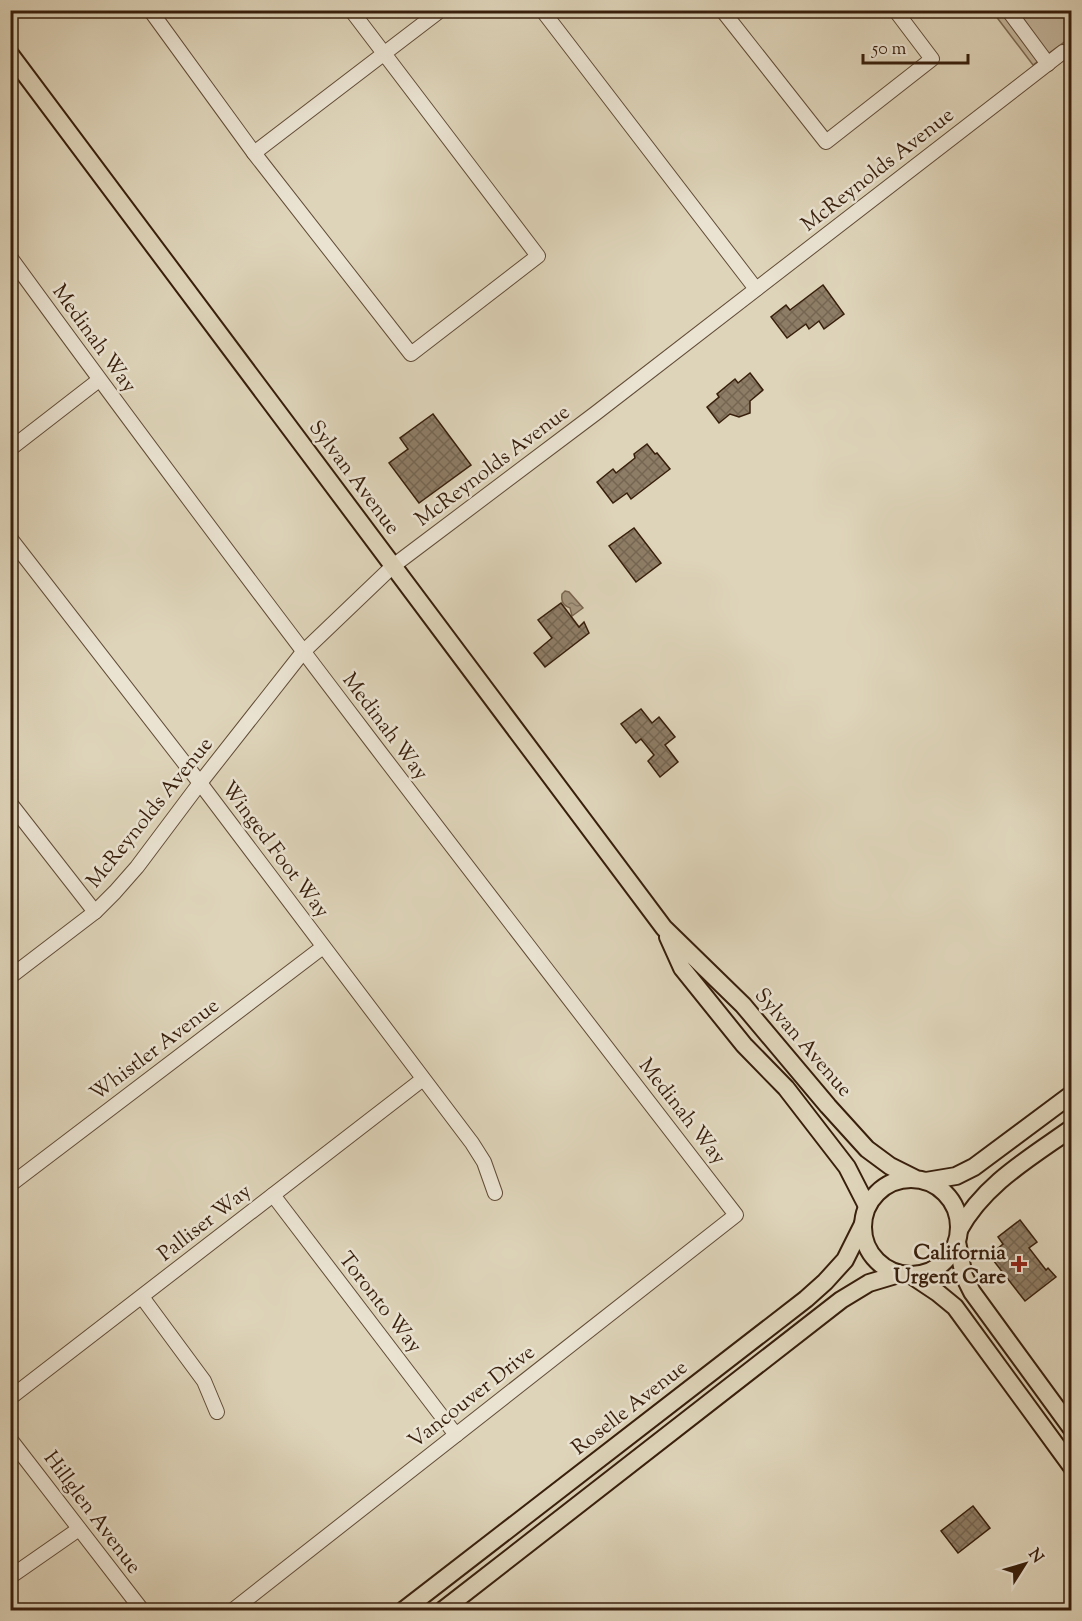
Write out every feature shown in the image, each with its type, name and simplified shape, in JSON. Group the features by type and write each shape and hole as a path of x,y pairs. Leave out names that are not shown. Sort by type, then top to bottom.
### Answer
{"main road":[{"name":"Sylvan Avenue","path":"10,54 664,928 743,1005 828,1107 867,1149 890,1166 920,1179"},
{"name":"Sylvan Avenue","path":"664,928 682,968 744,1045 786,1088 847,1167 867,1206"},
{"path":"1071,1094 974,1167 956,1176 903,1179 889,1184 874,1194 867,1206 863,1224 864,1240 871,1254 882,1265 944,1297 959,1311 1071,1467"},
{"path":"443,1611 841,1300 869,1283 928,1272 940,1266 949,1257 975,1204 988,1190 1071,1128"},
{"path":"920,1179 942,1189 952,1201 958,1215 958,1236 964,1275 972,1292 1071,1429"},
{"name":"Roselle Avenue","path":"404,1611 811,1294 833,1275 845,1260 863,1224"}],"street":[{"path":"150,10 254,153 411,354 538,255 351,10"},
{"path":"254,153 441,10"},
{"path":"542,10 756,289"},
{"path":"722,10 826,142 932,59 894,10"},
{"path":"1008,10 1048,64"},
{"name":"McReynolds Avenue","path":"10,977 94,912 137,867 303,651 393,566 1063,52"},
{"name":"Medinah Way","path":"10,257 99,380 303,651 736,1215"},
{"path":"10,449 99,380"},
{"name":"Winged Foot Way","path":"10,538 200,783 472,1143 484,1162 495,1193"},
{"path":"10,803 94,912"},
{"name":"Whistler Avenue","path":"10,1185 323,947"},
{"name":"Palliser Way","path":"10,1398 423,1079"},
{"name":"Toronto Way","path":"273,1196 456,1434"},
{"name":"Vancouver Drive","path":"233,1611 736,1215"},
{"path":"142,1297 204,1381 217,1412"},
{"name":"Hillglen Avenue","path":"10,1439 142,1611"},
{"path":"10,1577 79,1529"}],"shaded area":[{"path":"992,11 1071,11 1071,37 1033,65"}],"water":[{"path":"565,591 569,592 583,608 572,616 570,608 562,601 562,594"}],"building":[{"path":"823,285 844,314 824,329 819,321 809,329 806,324 787,338 771,317 786,305 790,310"},
{"path":"750,373 763,390 750,401 750,413 739,417 730,414 719,423 707,407 719,397 717,394 735,379 738,383"},
{"path":"433,414 471,465 419,503 389,463 408,449 400,438"},
{"path":"647,444 670,469 631,499 627,493 613,503 597,482 613,469 616,473 635,458 634,454"},
{"path":"634,528 661,563 636,582 609,546"},
{"path":"561,603 579,627 584,622 589,633 545,667 534,653 552,638 538,620"},
{"path":"641,709 652,723 659,717 675,737 665,745 678,762 660,777 648,761 654,755 641,739 636,743 621,724"},
{"name":"California Urgent Care","path":"1020,1220 1037,1242 1029,1248 1046,1270 1048,1268 1056,1277 1025,1301 993,1260 997,1257 993,1252 1003,1244 998,1237"},
{"path":"973,1506 990,1528 958,1553 941,1531"}],"place":[{"name":"California Urgent Care","path":"1019,1264"}]}
